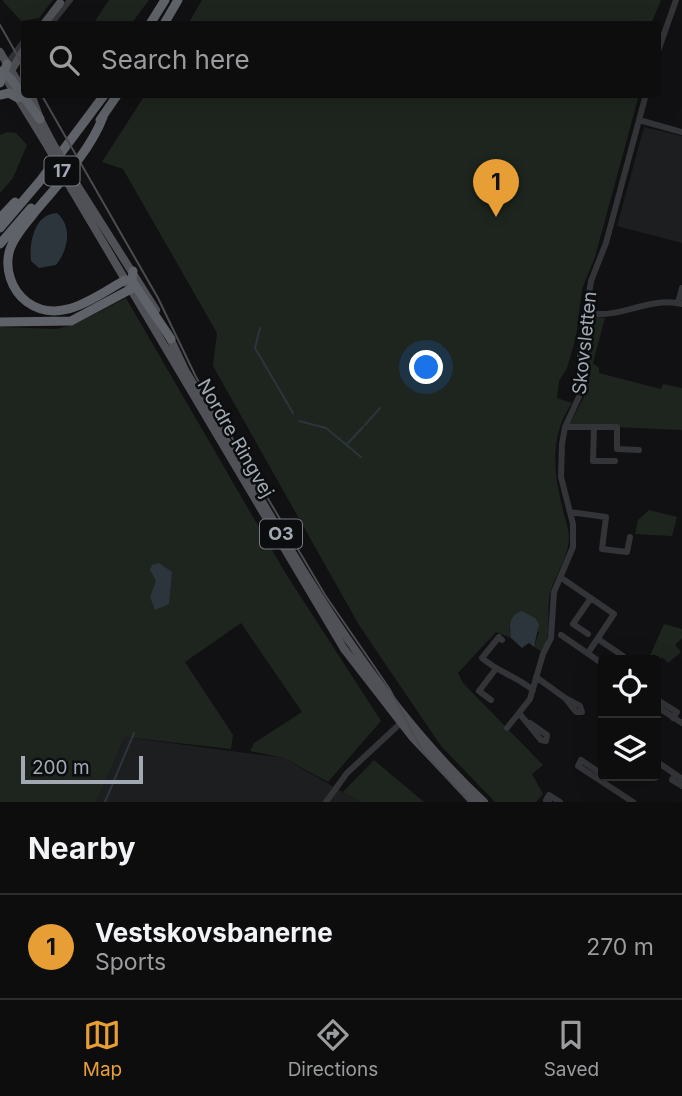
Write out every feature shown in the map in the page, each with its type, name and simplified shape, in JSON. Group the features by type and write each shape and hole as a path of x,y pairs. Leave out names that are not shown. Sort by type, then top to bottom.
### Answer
{"highway":[{"path":"152,21 165,0"},
{"path":"166,21 178,0"},
{"path":"0,89 5,73"},
{"path":"5,73 21,94"},
{"path":"0,95 21,95"},
{"path":"24,98 40,119"},
{"name":"17","path":"0,228 40,181 102,98"},
{"name":"17","path":"0,244 62,171 115,98"},
{"path":"103,117 88,147 14,240 8,259 9,272 22,298 37,308 55,311 78,306 130,281"},
{"path":"0,218 40,181"},
{"path":"0,322 55,322 82,311 130,281"},
{"path":"130,281 171,339"}],"main road":[{"path":"44,21 61,1"},
{"name":"Nordre Ringvej","path":"0,52 5,73 21,93"},
{"path":"5,73 21,54"},
{"name":"Nordre Ringvej","path":"25,98 40,119 50,145"},
{"name":"Nordre Ringvej","path":"25,98 314,602 360,672 474,802"},
{"path":"32,98 40,119"},
{"name":"Nordre Ringvej","path":"171,339 185,370 333,621 404,721 484,802"}],"street":[{"path":"53,21 70,0"},
{"path":"661,40 676,0"},
{"path":"5,73 21,46"},
{"path":"5,73 21,61"},
{"name":"Skovsletten","path":"507,728 533,690 552,631 552,599 574,540 560,467 565,427 583,388 580,354 589,313 591,281 606,243 645,98"},
{"path":"639,120 682,132"},
{"path":"589,313 612,315 660,301 680,304 682,288"},
{"path":"565,427 617,428 617,449 639,450"},
{"path":"594,427 593,461 615,461"},
{"path":"570,512 606,517 602,549 627,552 630,537"},
{"path":"560,577 614,614 588,653"},
{"path":"588,634 573,624 591,598"},
{"path":"561,635 598,660"},
{"path":"502,640 499,637 482,658 495,670 511,673 533,690"},
{"path":"598,639 622,655"},
{"path":"491,700 479,691 495,670"},
{"path":"537,677 565,698"},
{"path":"661,702 677,712 673,718"},
{"path":"661,710 682,723"},
{"path":"519,713 530,723"},
{"path":"327,802 352,767 404,721"},
{"path":"661,764 682,779"},
{"path":"675,774 672,780 682,786"},
{"path":"607,781 633,802"},
{"path":"549,802 546,800 549,795 560,802"}],"shaded area":[{"path":"2,0 53,0 39,18 21,21"},
{"path":"109,0 149,0 133,21 95,21"},
{"path":"202,0 661,0 652,21 190,21"},
{"path":"143,98 638,98 595,257 582,289 576,337 567,368 559,381 557,398 572,403 560,428 555,453 559,493 569,538 566,554 549,599 545,645 542,652 534,647 539,632 509,627 511,638 496,632 458,673 463,683 543,765 532,774 543,794 536,802 495,802 441,746 359,625 213,366 217,333 123,169 102,162"},
{"path":"644,127 682,136 682,243 617,226"},
{"path":"7,132 16,133 27,145 13,178 0,193 0,135"},
{"path":"57,213 67,232 66,246 56,265 39,268 31,261 32,238 43,218"},
{"path":"126,298 286,574 381,721 328,782 284,758 250,751 254,743 302,712 241,623 185,662 233,735 231,749 125,737 96,802 0,802 0,327 57,329 75,324"},
{"path":"591,316 605,318 593,363 599,368 599,373 661,389 663,384 682,388 682,430 569,425 584,397 586,382 583,350"},
{"path":"649,510 677,517 672,536 635,534 638,520"},
{"path":"159,563 172,572 169,604 155,610 150,597 156,581 150,570 152,565"},
{"path":"522,611 535,618 539,624 534,647 529,643 522,648 511,638 511,622 515,615"},
{"path":"664,624 682,629 682,638 675,645 681,652 668,663 661,655 650,655"},
{"path":"125,737 284,758 360,802 96,802"},
{"path":"374,760 424,802 360,802 343,792"}],"waterway":[{"path":"260,328 255,348 293,413"},
{"path":"365,425 380,408"},
{"path":"299,421 326,428 361,457"},
{"path":"347,444 363,427"},
{"path":"105,802 134,733"}],"tram line":[{"path":"0,25 21,62"},
{"path":"43,98 158,298 196,377 325,595 389,688 423,752 469,802"}],"place":[{"name":"Vestskovsbanerne","path":"496,217"}]}
